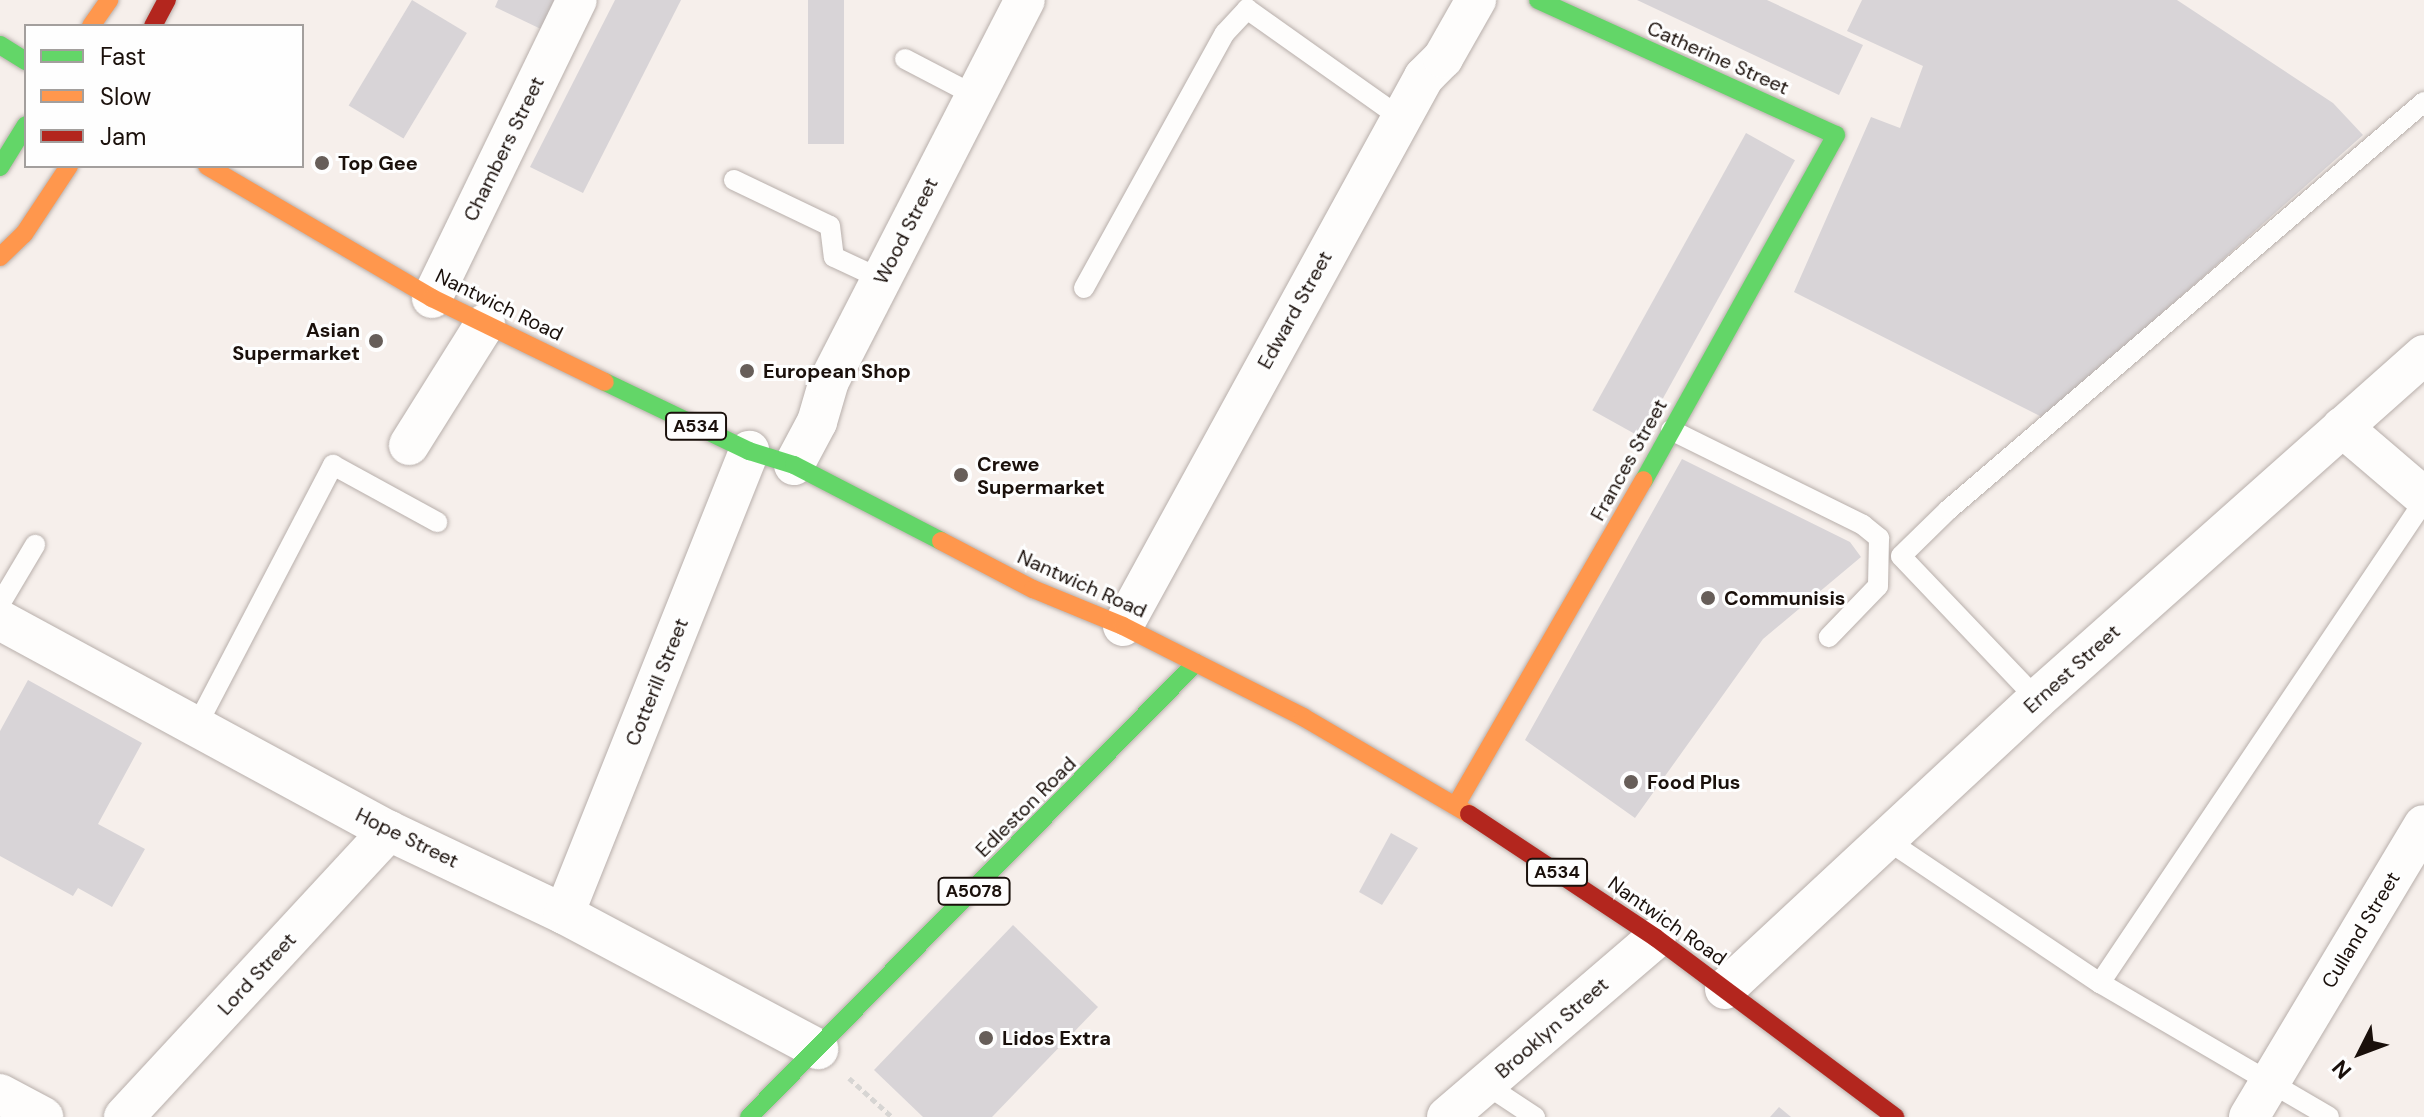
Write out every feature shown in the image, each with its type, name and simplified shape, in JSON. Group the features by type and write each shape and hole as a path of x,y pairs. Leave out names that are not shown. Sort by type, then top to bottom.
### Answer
{"main road":[{"path":"92,24 109,0"},
{"path":"154,24 167,0"},
{"name":"Catherine Street","path":"1538,0 1836,135"},
{"path":"0,45 24,60"},
{"path":"0,167 24,128"},
{"name":"Frances Street","path":"1456,805 1563,625 1836,135"},
{"path":"0,257 24,234 68,168"},
{"name":"Nantwich Road","path":"210,168 432,298 749,451 794,465 1033,589 1123,626 1303,717 1456,805 1656,938 1895,1117"},
{"name":"Edleston Road","path":"749,1117 829,1059 1196,663"}],"street":[{"name":"Chambers Street","path":"432,298 577,0"},
{"name":"Wood Street","path":"794,465 817,422 829,381 1025,0"},
{"name":"Edward Street","path":"1123,626 1424,77 1443,58 1476,0"},
{"path":"409,445 485,324"},
{"name":"Ernest Street","path":"1725,989 2037,699 2424,355"},
{"path":"2342,427 2424,499"},
{"name":"Cotterill Street","path":"564,914 749,451"},
{"name":"Hope Street","path":"0,620 389,831 564,914 829,1059"},
{"name":"Culland Street","path":"2249,1117 2424,825"},
{"name":"Lord Street","path":"124,1117 389,831"},
{"name":"Brooklyn Street","path":"1447,1117 1656,938"},
{"path":"0,1094 43,1117"}],"lane":[{"path":"1084,288 1225,33 1247,9 1401,118"},
{"path":"905,59 976,96"},
{"path":"2037,699 1901,556 1948,510 2424,102"},
{"path":"734,180 830,226 834,257 881,279"},
{"path":"1671,430 1863,525 1879,538 1878,586 1829,637"},
{"path":"196,727 333,465 437,522"},
{"path":"2100,983 2424,499"},
{"path":"0,604 35,545"},
{"path":"1887,840 2100,983 2329,1117"},
{"path":"1485,1084 1535,1117"}],"path":[{"path":"829,1059 892,1117"}],"building":[{"path":"412,0 467,33 404,138 349,105"},
{"path":"498,0 559,0 545,31 495,7"},
{"path":"615,0 681,0 583,193 530,167"},
{"path":"808,0 844,0 844,144 808,144"},
{"path":"1637,0 1767,0 1863,45 1839,95"},
{"path":"1862,0 2177,0 2333,103 2363,135 2044,418 1794,292 1871,117 1900,128 1923,66 1847,31"},
{"path":"1746,133 1795,160 1641,437 1592,410"},
{"name":"Communisis","path":"1682,459 1850,542 1861,557 1763,639 1635,818 1525,740"},
{"path":"28,680 142,743 98,824 145,849 112,907 78,888 73,896 0,856 0,731"},
{"path":"1391,833 1418,848 1382,905 1359,892"},
{"name":"Lidos Extra","path":"1013,925 1098,1007 992,1117 923,1117 874,1070"},
{"path":"1779,1107 1791,1117 1770,1117"}],"traffic: fast":[{"path":"1538,0 1836,135 1644,480"},
{"path":"0,45 24,60"},
{"path":"0,167 24,128"},
{"path":"605,382 749,451 794,465 941,541"},
{"path":"749,1117 1196,663"}],"traffic: slow":[{"path":"92,24 109,0"},
{"path":"0,257 24,234 68,168"},
{"path":"210,168 432,298 605,382"},
{"path":"1456,805 1644,480"},
{"path":"941,541 1033,589 1123,626 1303,717 1469,814"}],"traffic: jam":[{"path":"154,24 167,0"},
{"path":"1469,814 1656,938 1895,1117"}],"place":[{"name":"Top Gee","path":"322,163"},
{"name":"Asian Supermarket","path":"376,341"},
{"name":"European Shop","path":"747,371"},
{"name":"Crewe Supermarket","path":"961,475"},
{"name":"Communisis","path":"1708,598"},
{"name":"Food Plus","path":"1631,782"},
{"name":"Lidos Extra","path":"986,1038"}]}
